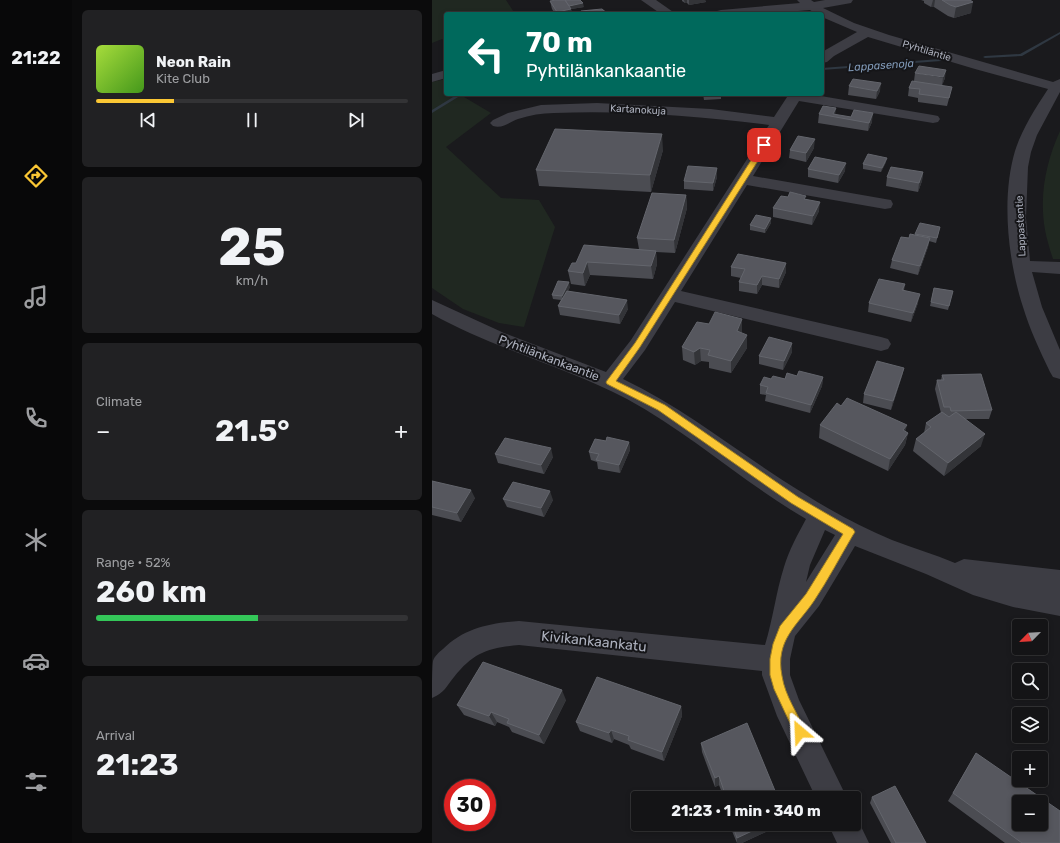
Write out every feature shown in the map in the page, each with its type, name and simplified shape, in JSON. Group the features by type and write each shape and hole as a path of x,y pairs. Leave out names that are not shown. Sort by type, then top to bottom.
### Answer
{"street":[{"path":"647,0 667,12"},
{"path":"737,12 807,3 847,0"},
{"name":"Pyhtiläntie","path":"807,3 821,12"},
{"name":"Pyhtiläntie","path":"824,14 868,32 1020,78 1058,85"},
{"path":"824,57 829,53 868,32"},
{"path":"432,78 444,75"},
{"name":"Lappastentie","path":"1058,85 1035,120 1023,152 1018,182 1018,213 1022,266 1026,285 1039,324 1060,372"},
{"path":"610,382 638,345 795,96"},
{"path":"801,96 933,120"},
{"name":"Kartanokuja","path":"498,123 513,116 541,109 597,107 711,113 779,122"},
{"path":"743,179 885,204"},
{"path":"1022,266 1060,268"},
{"path":"670,295 881,344"},
{"name":"Pyhtilänkankaantie","path":"432,306 459,322 610,382 661,408 757,475 850,532 883,547 935,566 973,584 1012,595 1060,604"},
{"path":"820,515 797,565 789,598 784,629 778,644 776,675 780,689 829,791"},
{"path":"784,629 810,598 850,532"},
{"name":"Pyhtilänkankaantie","path":"935,566 1060,580"},
{"name":"Kivikankaankatu","path":"432,684 445,666 463,647 481,638 502,634 519,633 776,659"},
{"path":"847,831 853,843"}],"shaded area":[{"path":"432,0 506,0 514,12 444,12 444,40 442,39 432,43"},
{"path":"444,79 444,96 465,96 464,97 491,113 446,147 501,198 539,200 555,227 524,327 499,323 463,309 432,288 432,82"},
{"path":"1060,131 1060,259 1053,259 1043,217 1043,191 1051,155"}],"building":[{"path":"565,0 571,9 557,12 550,1"},
{"path":"565,0 580,0 583,3 569,6"},
{"path":"942,0 970,0 973,2 956,7"},
{"path":"602,9 606,12 580,12"},
{"path":"919,66 946,70 943,77 915,73"},
{"path":"853,79 881,83 877,91 849,86"},
{"path":"912,81 952,87 949,98 919,94 920,89 909,88"},
{"path":"823,106 836,108 833,114 851,117 854,110 873,113 869,123 819,114"},
{"path":"555,129 662,134 650,175 536,170"},
{"path":"798,136 815,139 806,153 790,150"},
{"path":"868,154 887,158 882,168 863,164"},
{"path":"815,157 846,163 839,175 808,169"},
{"path":"688,166 717,168 713,183 684,181"},
{"path":"891,167 923,172 919,183 887,177"},
{"path":"790,192 806,196 804,199 820,202 813,216 773,208 781,196 788,197"},
{"path":"652,193 686,195 674,240 637,238"},
{"path":"756,215 771,218 765,229 750,225"},
{"path":"920,223 940,227 937,238 915,234"},
{"path":"910,234 930,238 920,266 892,260 901,237 909,238"},
{"path":"584,245 656,251 651,266 587,262 583,273 568,271 572,263 576,263"},
{"path":"738,254 786,263 779,279 762,276 757,285 739,282 745,269 731,267"},
{"path":"879,279 905,284 902,290 920,294 913,313 869,303"},
{"path":"558,281 569,282 562,296 552,295"},
{"path":"934,288 953,291 949,306 931,302"},
{"path":"567,291 627,300 619,315 558,306"},
{"path":"715,312 742,319 737,331 747,335 731,361 708,355 710,350 700,348 694,352 682,347 697,322 709,324"},
{"path":"769,337 792,343 784,361 759,356"},
{"path":"877,361 904,368 893,401 864,394"},
{"path":"799,371 823,377 811,405 766,393 768,387 760,385 764,377 771,379 773,376 785,379 787,373 797,376"},
{"path":"981,374 992,410 951,411 950,407 944,407 937,380 944,380 942,375"},
{"path":"847,398 907,425 903,430 908,433 890,459 820,425 837,403 841,406"},
{"path":"942,412 949,417 956,412 985,434 948,463 916,439 931,427 926,423"},
{"path":"607,437 629,442 619,465 596,460 599,454 589,452 595,439 606,441"},
{"path":"505,438 551,448 541,465 495,454"},
{"path":"432,481 471,490 457,513 432,507"},
{"path":"513,482 550,491 541,508 503,499"},
{"path":"483,662 562,690 539,735 507,723 509,719 491,712 489,716 457,705"},
{"path":"597,677 681,706 662,752 628,740 629,736 611,730 609,733 576,722"},
{"path":"747,723 775,791 724,791 719,776 715,778 701,743"},
{"path":"976,753 1012,778 1012,787 1025,787 1037,795 1012,795 1012,831 1048,831 1048,803 1060,811 1060,843 1022,843 953,793"},
{"path":"895,786 926,843 896,843 872,797"},
{"path":"734,831 752,831 737,838"}],"waterway":[{"name":"Lappasenoja","path":"985,57 1021,55 1060,33"},
{"name":"Lappasenoja","path":"824,69 940,60"},
{"name":"Lappasenoja","path":"432,112 458,96"}],"route":[{"path":"764,145 638,345 610,382 661,408 794,500 833,524 850,532 810,598 784,629 778,644 776,675 787,706 800,732"}]}
